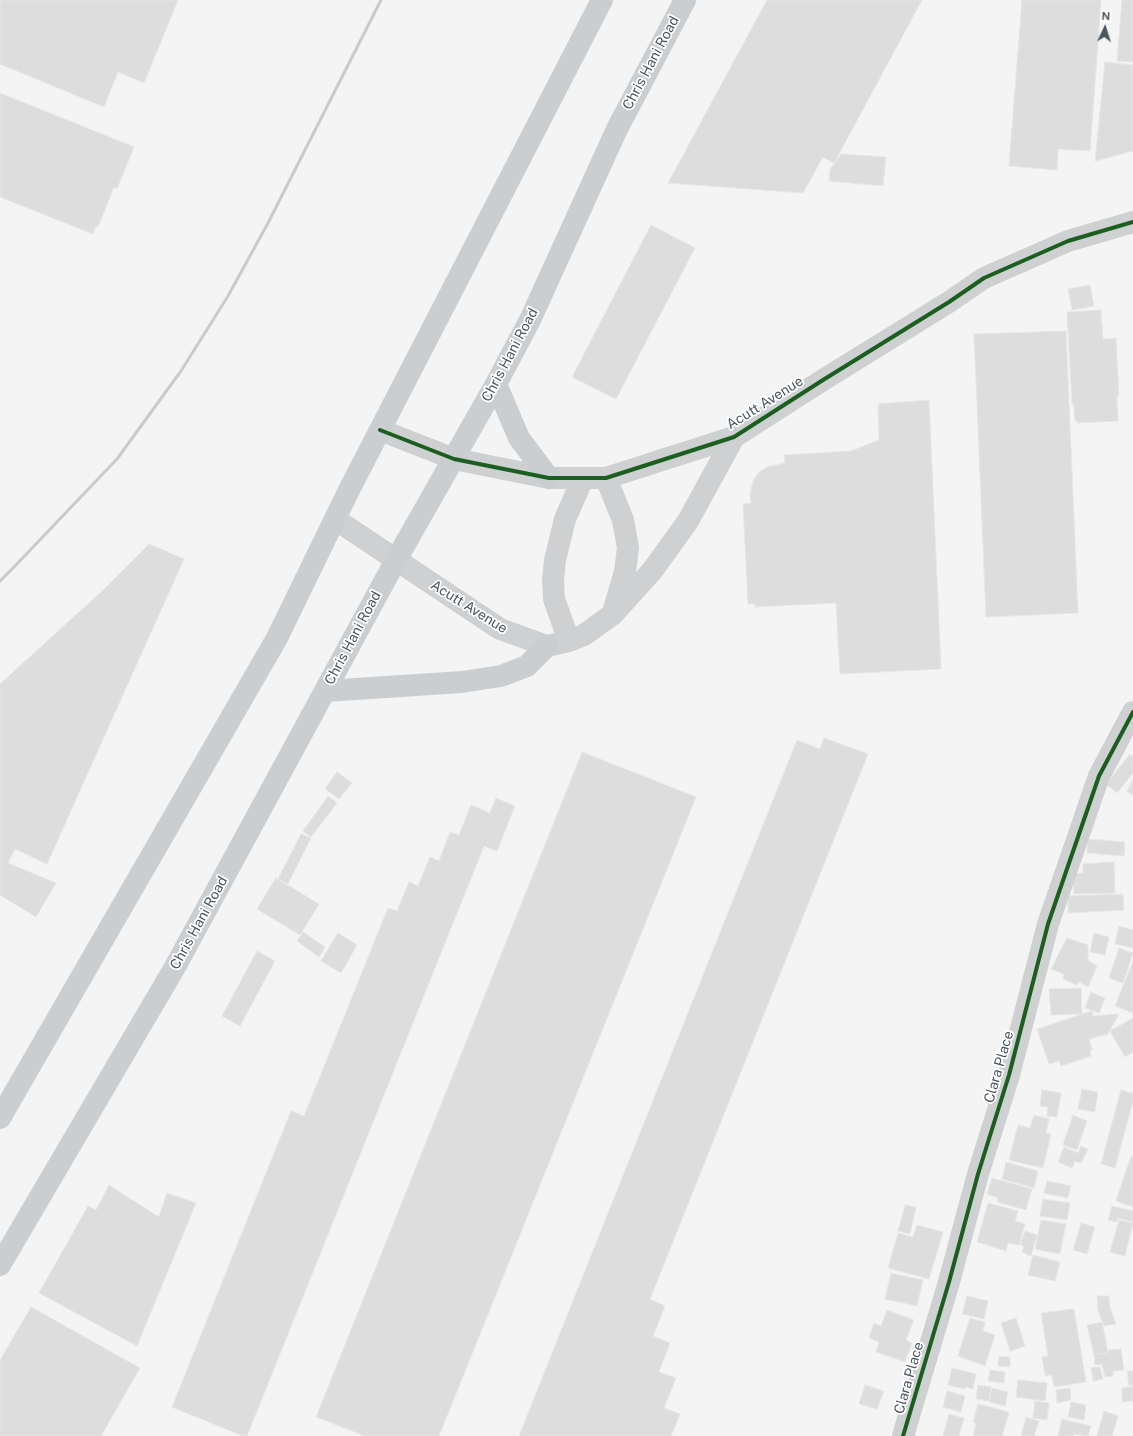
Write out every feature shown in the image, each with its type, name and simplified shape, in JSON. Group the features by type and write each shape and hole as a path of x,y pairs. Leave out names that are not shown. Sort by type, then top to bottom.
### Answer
{"main road":[{"path":"0,1118 277,638 380,430 602,0"},
{"name":"Chris Hani Road","path":"0,1265 175,967 396,560 496,384 530,320 616,129 685,0"},
{"path":"496,384 519,438 549,478"},
{"path":"325,691 462,682 501,676 527,666 547,646"}],"street":[{"name":"Acutt Avenue","path":"380,430 454,459 549,478 606,478 734,437 950,302 984,278 1068,241 1133,222"},
{"name":"Acutt Avenue","path":"335,519 500,630 547,646 569,641 584,635 613,614 652,571 688,521 734,437"},
{"path":"569,641 554,599 554,560 566,519 583,478"},
{"path":"606,478 623,520 628,548 625,572 613,614"},
{"name":"Clara Place","path":"903,1436 947,1289 978,1174 1009,1074 1048,924 1099,776 1133,712"}],"building":[{"path":"0,0 178,0 144,83 118,72 104,107 0,64"},
{"path":"767,0 922,0 834,163 823,157 803,193 668,183"},
{"path":"1022,0 1101,0 1090,151 1058,149 1057,170 1009,166"},
{"path":"1122,0 1133,0 1133,62 1117,61"},
{"path":"1105,62 1133,65 1133,151 1095,161"},
{"path":"0,93 134,147 117,189 114,187 98,227 96,226 93,234 0,197"},
{"path":"841,154 886,157 883,186 829,181 830,169"},
{"path":"651,225 695,248 616,399 572,377"},
{"path":"1090,285 1094,306 1072,310 1068,289"},
{"path":"1101,310 1103,339 1116,338 1119,396 1117,396 1118,421 1077,423 1078,421 1075,421 1074,404 1072,404 1067,312"},
{"path":"1066,331 1078,613 986,617 974,334"},
{"path":"929,400 941,669 840,674 836,603 755,607 755,604 748,604 743,504 751,503 750,494 753,481 759,472 767,467 785,463 784,455 851,451 879,440 878,404"},
{"path":"149,544 184,559 47,864 15,849 8,863 56,883 36,917 0,895 0,684 101,592"},
{"path":"824,738 868,754 650,1299 665,1306 653,1336 670,1343 659,1372 676,1378 664,1408 680,1414 671,1436 519,1436 797,740 820,749"},
{"path":"582,752 696,797 439,1436 365,1436 316,1417"},
{"path":"1130,754 1133,757 1133,773 1117,793 1106,784"},
{"path":"337,772 352,783 339,799 325,789"},
{"path":"1133,779 1133,795 1127,792"},
{"path":"328,796 337,803 311,837 303,831"},
{"path":"496,798 515,806 497,851 484,846 247,1436 243,1436 172,1407 291,1111 304,1116 388,908 397,911 409,882 418,886 430,857 439,861 450,832 459,835 471,805 490,813"},
{"path":"301,834 311,838 288,884 278,879"},
{"path":"1088,839 1125,842 1124,856 1087,853"},
{"path":"1114,862 1115,893 1074,894 1073,874 1083,873 1083,864"},
{"path":"276,878 319,904 300,935 257,909"},
{"path":"1123,894 1124,910 1068,913 1068,896"},
{"path":"1119,926 1133,930 1133,948 1115,944"},
{"path":"303,932 325,947 319,957 297,941"},
{"path":"338,933 357,945 341,973 321,961"},
{"path":"1094,933 1109,937 1105,955 1090,952"},
{"path":"1067,938 1088,945 1088,960 1097,966 1088,987 1079,982 1077,985 1063,979 1064,974 1051,969"},
{"path":"1119,948 1133,953 1123,983 1109,978"},
{"path":"257,951 275,961 240,1026 222,1016"},
{"path":"1133,961 1133,1013 1115,1006"},
{"path":"1081,988 1082,1014 1051,1015 1049,989"},
{"path":"1091,992 1105,998 1099,1013 1085,1008"},
{"path":"1092,1011 1093,1016 1119,1014 1108,1034 1089,1039 1092,1050 1090,1051 1091,1056 1061,1066 1059,1061 1049,1064 1037,1029"},
{"path":"1133,1018 1133,1052 1125,1057 1110,1031"},
{"path":"1082,1089 1098,1092 1095,1112 1078,1109"},
{"path":"1042,1090 1061,1093 1057,1117 1047,1116 1048,1107 1040,1106"},
{"path":"1121,1090 1133,1093 1133,1101 1115,1168 1101,1164"},
{"path":"1034,1115 1049,1119 1046,1133 1051,1134 1043,1168 1009,1160 1018,1125 1030,1128"},
{"path":"1073,1115 1087,1121 1077,1150 1063,1145"},
{"path":"1081,1146 1088,1149 1081,1163 1075,1161 1072,1168 1058,1162 1064,1147 1078,1153"},
{"path":"1131,1156 1133,1156 1133,1207 1116,1201"},
{"path":"1006,1162 1038,1171 1034,1188 1002,1179"},
{"path":"992,1178 1032,1189 1026,1210 997,1202 998,1198 987,1194"},
{"path":"1047,1181 1071,1186 1068,1198 1044,1193"},
{"path":"109,1185 159,1217 167,1193 196,1203 137,1346 39,1293 88,1206 96,1210"},
{"path":"1043,1199 1070,1203 1067,1220 1040,1216"},
{"path":"988,1203 1018,1211 1015,1221 1025,1224 1019,1245 1008,1243 1006,1251 977,1242"},
{"path":"905,1205 916,1207 910,1234 898,1231"},
{"path":"1112,1206 1133,1211 1133,1222 1118,1218 1117,1222 1108,1220"},
{"path":"1041,1220 1066,1224 1060,1254 1035,1249"},
{"path":"1119,1220 1133,1223 1125,1256 1110,1252"},
{"path":"1081,1223 1095,1227 1087,1254 1073,1250"},
{"path":"917,1225 943,1232 929,1279 888,1268 898,1233 913,1237"},
{"path":"1025,1231 1037,1235 1031,1256 1022,1252 1024,1246 1020,1245"},
{"path":"1033,1255 1060,1262 1055,1281 1028,1275"},
{"path":"891,1273 923,1280 917,1306 885,1299"},
{"path":"967,1296 988,1301 984,1319 962,1314"},
{"path":"1097,1296 1109,1296 1110,1307 1116,1324 1104,1326 1098,1311"},
{"path":"31,1307 140,1368 101,1436 0,1436 0,1360"},
{"path":"1074,1309 1086,1382 1054,1387 1052,1375 1045,1376 1042,1357 1048,1356 1041,1313"},
{"path":"887,1310 914,1320 906,1340 912,1343 905,1362 876,1352 879,1342 869,1338 874,1323 881,1326"},
{"path":"970,1318 985,1322 983,1331 995,1335 985,1366 958,1356"},
{"path":"1016,1318 1025,1346 1010,1351 1001,1323"},
{"path":"1102,1322 1108,1352 1094,1355 1087,1325"},
{"path":"1121,1349 1124,1370 1113,1371 1113,1376 1105,1377 1102,1364 1095,1365 1094,1355 1108,1352 1108,1350"},
{"path":"999,1356 1010,1357 1010,1367 998,1366"},
{"path":"1100,1367 1103,1379 1093,1381 1091,1368"},
{"path":"952,1368 976,1374 973,1389 965,1387 965,1389 948,1385"},
{"path":"990,1370 1005,1372 1004,1383 988,1381"},
{"path":"1127,1371 1133,1371 1133,1385 1129,1386"},
{"path":"1018,1380 1047,1383 1045,1401 1016,1397"},
{"path":"865,1385 884,1391 877,1409 859,1404"},
{"path":"978,1385 991,1387 989,1401 976,1399"},
{"path":"1133,1387 1133,1401 1122,1402 1122,1388"},
{"path":"992,1388 1008,1392 1005,1406 989,1402"},
{"path":"1070,1388 1071,1400 1057,1403 1056,1390"},
{"path":"947,1391 965,1396 961,1412 943,1407"},
{"path":"1035,1401 1049,1403 1047,1420 1033,1418"},
{"path":"1071,1402 1086,1405 1084,1420 1068,1417"},
{"path":"978,1404 1009,1412 1002,1436 973,1436 976,1424 973,1422"},
{"path":"1104,1411 1118,1416 1112,1436 1097,1436"},
{"path":"949,1414 964,1418 959,1436 943,1436"},
{"path":"1026,1417 1039,1421 1034,1436 1021,1436"},
{"path":"1062,1419 1091,1426 1088,1436 1074,1434 1073,1436 1058,1436"}],"railway":[{"path":"0,581 117,459 181,371 228,296 268,223 381,0"}],"cycle path":[{"path":"380,430 454,459 549,478 606,478 734,437 949,302 984,278 1068,241 1133,222"},
{"path":"903,1436 949,1282 978,1174 1009,1075 1048,924 1099,776 1133,712"}]}
